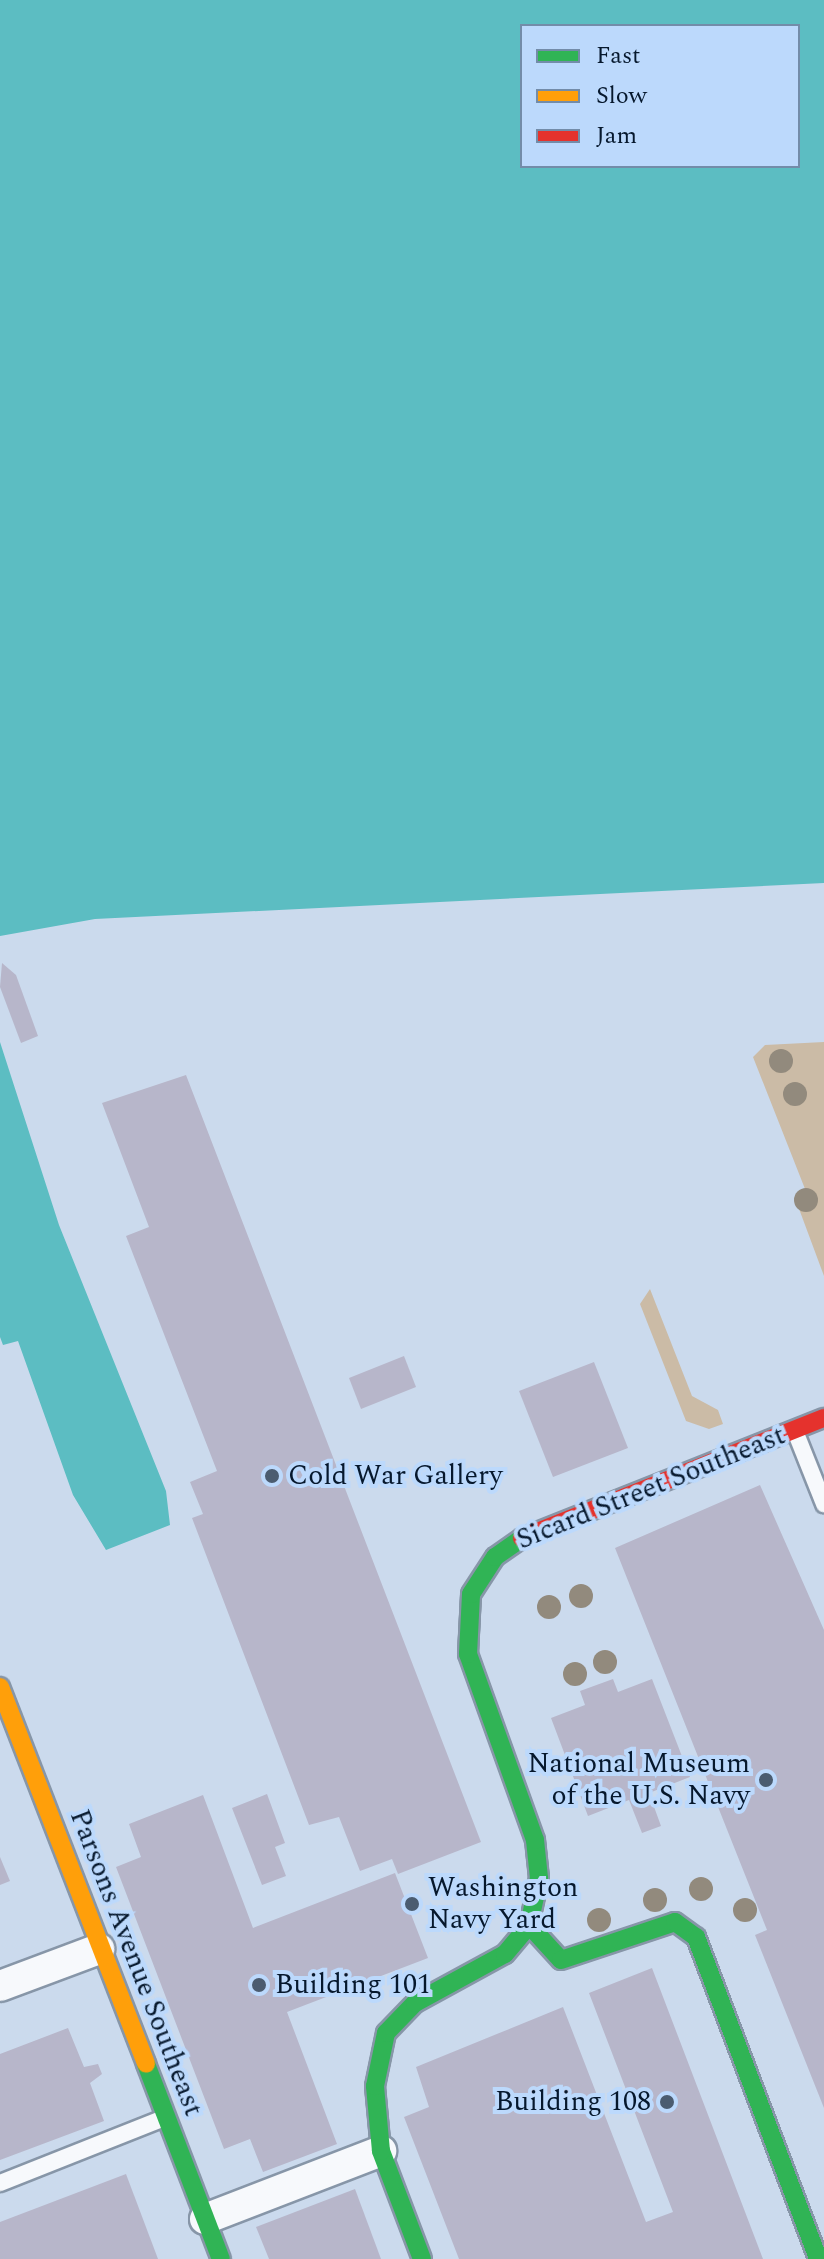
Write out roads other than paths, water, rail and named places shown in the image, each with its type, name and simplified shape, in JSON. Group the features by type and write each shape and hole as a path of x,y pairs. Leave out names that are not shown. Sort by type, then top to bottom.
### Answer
{"street":[{"name":"Sicard Street Southeast","path":"529,1925 539,1878 535,1840 468,1654 466,1617 478,1581 520,1539 824,1418"},
{"name":"Parsons Avenue Southeast","path":"0,1687 221,2259"},
{"path":"422,2259 381,2151 375,2086 386,2033 415,2003 494,1963 529,1925 561,1960 675,1922 696,1937 818,2259"},
{"path":"0,1986 99,1949"},
{"path":"205,2219 381,2151"}],"lane":[{"path":"794,1429 824,1504"},
{"path":"0,2183 166,2117"}],"place":[{"name":"Cold War Gallery","path":"272,1476"},
{"name":"National Museum of the U.S. Navy","path":"766,1780"},
{"name":"Washington Navy Yard","path":"412,1904"},
{"name":"Building 101","path":"259,1985"},
{"name":"Building 108","path":"667,2102"}]}
